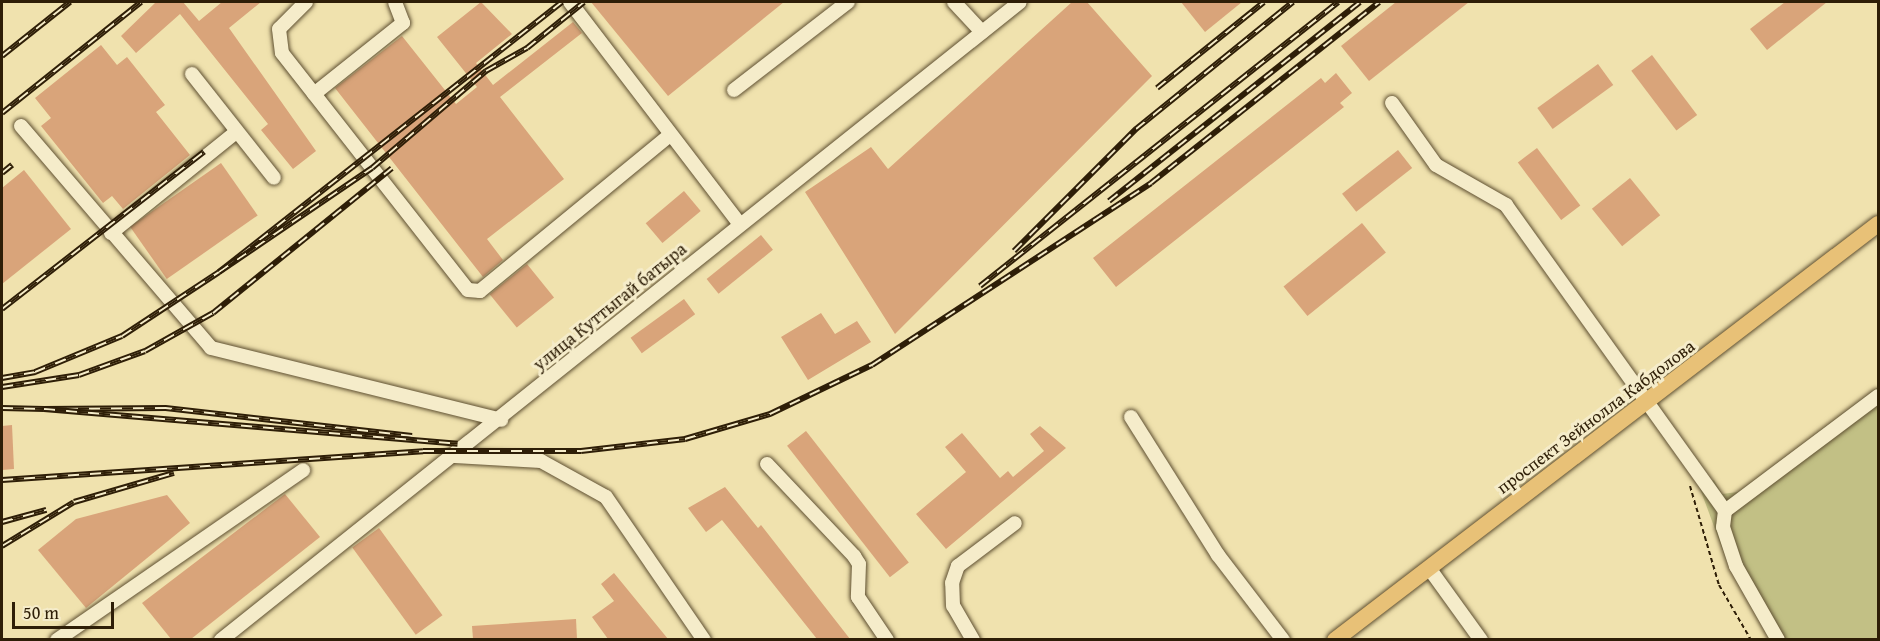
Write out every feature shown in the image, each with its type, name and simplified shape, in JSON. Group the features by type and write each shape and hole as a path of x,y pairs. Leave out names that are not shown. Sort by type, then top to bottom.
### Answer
{"main road":[{"name":"проспект Зейнолла Кабдолова","path":"1335,639 1650,401 1878,224"}],"street":[{"path":"306,2 283,20 278,42 314,94 468,290 480,291 669,136"},
{"path":"314,94 403,22 395,2"},
{"path":"570,2 669,136 740,224"},
{"path":"734,90 848,2"},
{"path":"954,2 982,32"},
{"name":"улица Куттыгай батыра","path":"220,639 501,420 740,224 1020,2"},
{"path":"192,74 273,178"},
{"path":"1392,103 1436,165 1506,206 1650,401 1725,511 1723,527 1736,566 1778,639"},
{"path":"21,126 211,348 501,420"},
{"path":"111,233 236,132"},
{"path":"1725,511 1878,396"},
{"path":"1131,417 1218,555 1283,639"},
{"path":"455,456 542,461 606,497 704,639"},
{"path":"767,464 854,556 859,564 858,597 887,639"},
{"path":"57,639 303,470"},
{"path":"973,639 953,606 952,583 958,566 1015,523"},
{"path":"1429,568 1480,639"}],"path":[{"path":"1691,459 1689,494 1719,585 1751,639"}],"shaded area":[{"path":"1878,387 1878,639 1770,639 1728,564 1699,486 1714,480 1722,494 1738,492"}],"building":[{"path":"156,2 183,2 199,21 222,2 261,2 229,28 316,151 293,169 261,130 268,124 180,14 136,53 121,36"},
{"path":"481,2 512,34 476,63 493,85 573,22 582,33 500,97 564,179 487,239 503,260 483,277 335,88 402,36 456,104 477,87 437,37"},
{"path":"591,2 784,2 668,96"},
{"path":"1072,2 1087,2 1152,76 895,334 805,192 871,147 888,169"},
{"path":"1181,2 1242,2 1205,32"},
{"path":"1396,2 1469,2 1369,81 1341,46"},
{"path":"1785,2 1827,2 1767,50 1750,29"},
{"path":"101,45 117,65 127,57 165,105 156,112 190,155 123,209 112,196 103,203 41,126 51,118 35,98"},
{"path":"1652,55 1697,115 1676,131 1631,71"},
{"path":"1598,64 1613,85 1553,129 1537,108"},
{"path":"1336,73 1352,93 1340,103 1344,107 1116,287 1093,258 1321,78 1325,83"},
{"path":"1537,148 1580,206 1561,220 1518,162"},
{"path":"1398,150 1412,168 1356,212 1342,194"},
{"path":"221,163 258,215 167,279 130,227"},
{"path":"24,170 71,229 2,284 2,188"},
{"path":"1630,178 1660,215 1622,246 1592,209"},
{"path":"684,191 701,211 662,243 646,223"},
{"path":"1362,223 1386,253 1307,316 1284,287"},
{"path":"761,235 773,250 719,294 707,279"},
{"path":"527,264 554,297 517,328 490,294"},
{"path":"684,299 695,314 642,353 631,338"},
{"path":"821,313 835,334 857,321 871,342 808,380 781,337"},
{"path":"12,425 14,469 2,470 2,426"},
{"path":"1040,426 1066,448 946,549 916,514 966,472 945,447 962,433 1000,478 1008,471 1013,477 1044,451 1030,434"},
{"path":"806,431 909,563 890,577 787,446"},
{"path":"725,487 758,528 761,525 850,639 817,639 722,520 706,532 688,508"},
{"path":"285,494 320,537 191,639 171,639 142,603"},
{"path":"167,495 190,523 86,608 38,550 76,519"},
{"path":"379,528 442,615 416,635 352,547"},
{"path":"614,573 668,639 608,639 592,617 614,601 601,584"},
{"path":"576,619 577,639 473,639 472,626"}],"railway":[{"path":"2,56 70,2"},
{"path":"2,113 141,2"},
{"path":"562,2 219,272 372,168 486,71 527,48 584,2"},
{"path":"1157,88 1264,2"},
{"path":"1014,251 1136,129 1293,2"},
{"path":"980,286 1338,2"},
{"path":"1109,201 1360,2"},
{"path":"2,480 423,451 581,451 685,439 770,414 872,365 1151,183 1379,2"},
{"path":"2,309 204,152"},
{"path":"2,173 12,165"},
{"path":"2,387 79,375 145,351 213,313 392,168"},
{"path":"2,378 35,372 122,336 219,272"},
{"path":"2,408 44,409"},
{"path":"412,436 166,408 44,409 458,444"},
{"path":"2,546 74,502 174,473"},
{"path":"2,522 46,510"}]}
